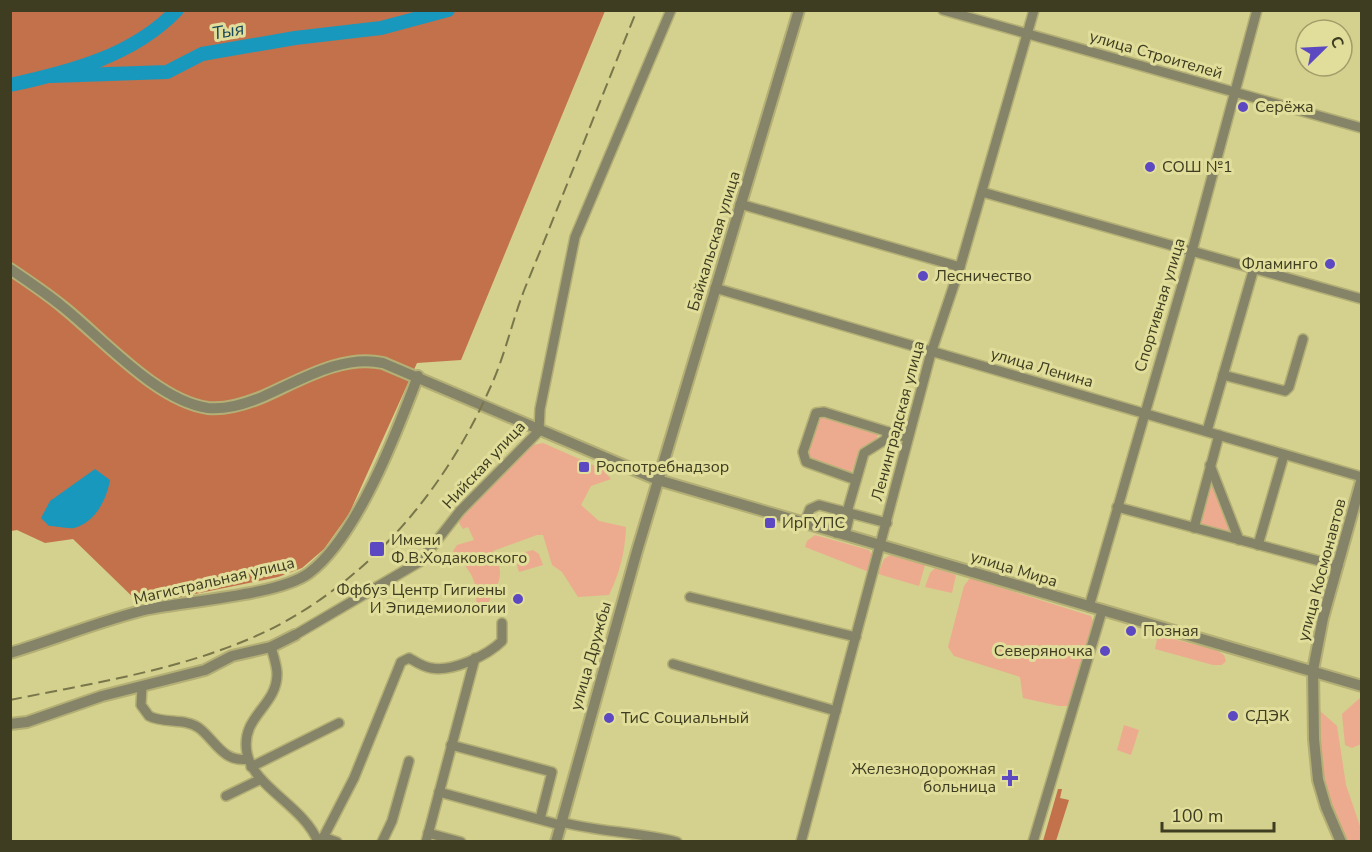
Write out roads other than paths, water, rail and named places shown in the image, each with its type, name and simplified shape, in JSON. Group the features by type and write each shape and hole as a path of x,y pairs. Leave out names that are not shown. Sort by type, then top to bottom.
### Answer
{"street":[{"name":"Нийская улица","path":"295,635 421,561 460,511 539,431 540,410 575,237 671,10"},
{"name":"Байкальская улица","path":"658,480 799,10"},
{"name":"улица Строителей","path":"942,10 1362,128"},
{"name":"Ленинградская улица","path":"801,842 931,353 960,267 1034,10"},
{"name":"Спортивная улица","path":"1089,607 1192,251 1257,10"},
{"path":"982,192 1362,298"},
{"path":"740,204 960,267"},
{"path":"1207,431 1254,268"},
{"name":"улица Мира","path":"10,269 62,306 141,372 170,393 193,404 222,408 247,404 334,367 359,360 383,363 658,480 1362,686"},
{"name":"улица Ленина","path":"715,288 931,353 1144,412 1362,477"},
{"path":"1223,375 1285,390 1289,387 1303,339"},
{"name":"Магистральная улица","path":"10,654 148,610 258,590 306,576 328,555 357,511 399,425 418,376"},
{"path":"856,480 806,462 803,452 814,414 822,412 908,438"},
{"path":"840,534 864,453 885,440 889,432"},
{"path":"1194,528 1219,435"},
{"path":"1258,545 1284,455"},
{"path":"1210,465 1239,540"},
{"name":"улица Космонавтов","path":"1341,842 1326,807 1318,780 1314,739 1313,670 1323,618 1362,477"},
{"name":"улица Дружбы","path":"556,842 658,480"},
{"path":"804,524 813,507 822,506 887,523"},
{"path":"1117,507 1338,566"},
{"path":"690,597 856,637"},
{"path":"1033,842 1102,611"},
{"path":"320,840 354,778 401,662 409,658 438,669 475,658 502,641 502,623"},
{"path":"12,726 142,686 197,672 232,656 271,647 295,635"},
{"path":"271,647 278,676 272,695 248,727 246,743 250,763 261,779 302,817 320,840 337,842"},
{"path":"461,842 427,837 475,658"},
{"path":"673,664 836,711"},
{"path":"142,686 141,705 149,716 194,725 220,751 250,763 339,723"},
{"path":"451,745 552,772 540,819"},
{"path":"382,842 392,821 409,761"},
{"path":"226,796 261,779"},
{"path":"439,792 592,831 619,830 677,842"}],"water":[{"path":"95,469 110,480 103,502 94,516 74,528 49,526 41,518 50,501"}],"waterway":[{"name":"Тыя","path":"10,85 78,68 121,51 160,26 177,10"},
{"name":"Тыя","path":"52,76 167,72 202,54 295,38 381,28 448,10"}],"railway":[{"path":"10,700 175,665 269,630 305,609 339,585 371,558 400,528 451,462 490,388 525,288 637,10"}],"place":[{"name":"Серёжа","path":"1243,107"},
{"name":"СОШ №1","path":"1150,167"},
{"name":"Фламинго","path":"1330,264"},
{"name":"Лесничество","path":"923,276"},
{"name":"Роспотребнадзор","path":"584,467"},
{"name":"ИрГУПС","path":"770,523"},
{"name":"Имени Ф.В.Ходаковского","path":"377,549"},
{"name":"Ффбуз Центр Гигиены И Эпидемиологии","path":"518,599"},
{"name":"Позная","path":"1131,631"},
{"name":"Северяночка","path":"1105,651"},
{"name":"СДЭК","path":"1233,716"},
{"name":"ТиС Социальный","path":"609,718"},
{"name":"Железнодорожная больница","path":"1010,778"}]}
